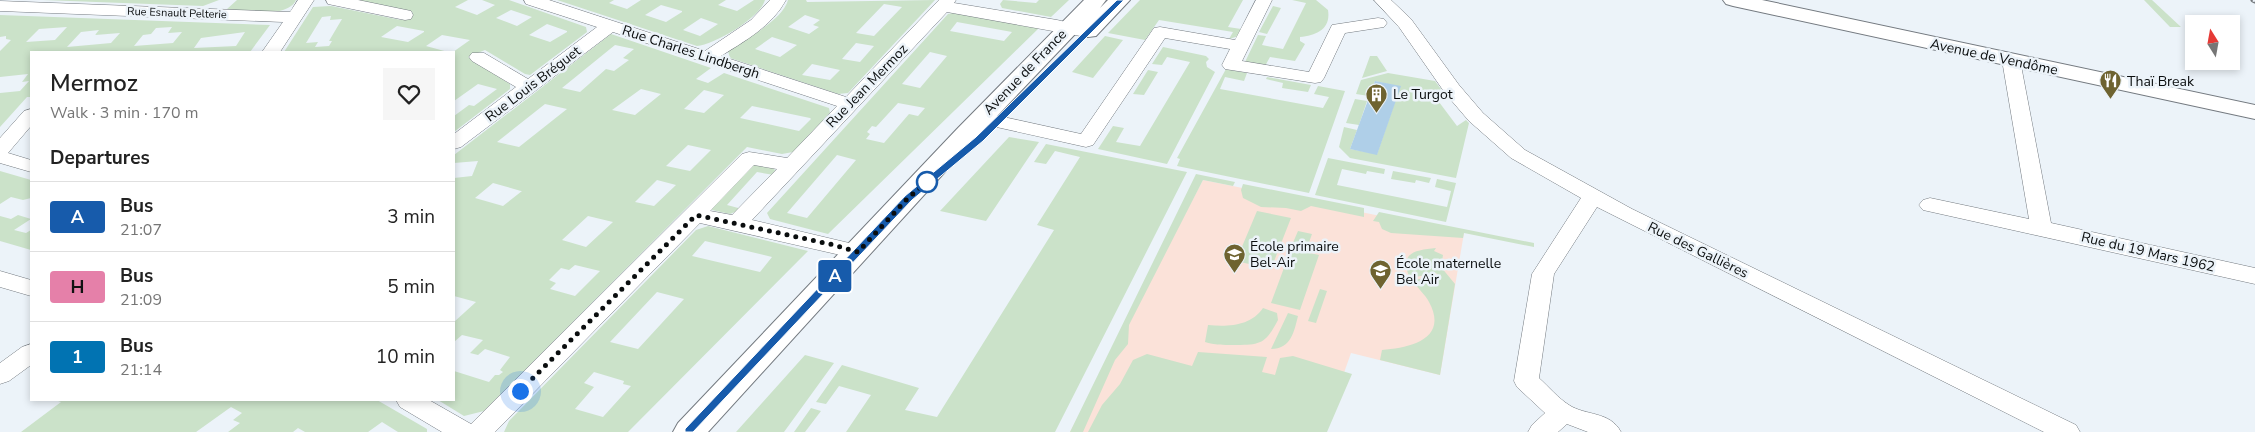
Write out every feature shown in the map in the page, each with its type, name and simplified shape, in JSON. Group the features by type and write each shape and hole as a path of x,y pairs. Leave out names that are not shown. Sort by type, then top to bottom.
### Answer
{"main road":[{"name":"Avenue de France","path":"1078,30 1096,0"},
{"name":"Avenue de France","path":"689,432 908,198 979,139 989,120 1078,30 1120,0"},
{"name":"Avenue de Vendôme","path":"1733,0 2255,112"}],"street":[{"path":"200,14 227,0"},
{"path":"272,51 306,0"},
{"path":"334,0 405,14"},
{"name":"Rue Charles Lindbergh","path":"532,0 850,104"},
{"path":"706,57 756,24 775,8 778,0"},
{"path":"1264,0 1230,65 1315,78 1338,29 1378,23"},
{"name":"Rue des Gallières","path":"1382,0 1405,23 1452,89 1483,124 1518,154 1625,214 2067,432"},
{"name":"Rue Jean Mermoz","path":"737,223 945,3 983,5 1078,30"},
{"name":"Rue Esnault Pelterie","path":"0,6 293,17"},
{"name":"Rue Louis Bréguet","path":"455,142 611,25"},
{"path":"989,120 1086,140 1160,32 1240,46"},
{"path":"478,57 529,88"},
{"path":"2011,60 2041,228"},
{"path":"0,150 30,116"},
{"path":"0,157 30,166"},
{"path":"479,432 696,215 749,158 790,165"},
{"path":"1594,195 1543,274 1526,381 1562,413 1592,421 1608,432"},
{"name":"Rue du 19 Mars 1962","path":"1930,204 2255,276"},
{"path":"696,215 858,252"},
{"path":"0,279 30,288"},
{"path":"0,375 30,354"},
{"path":"411,401 463,432"},
{"path":"1540,432 1562,413"}],"shaded area":[{"path":"1203,180 1464,233 1440,375 1351,353 1323,432 1070,432"}],"green space":[{"path":"43,0 219,0 203,6"},
{"path":"237,0 296,0 292,6 276,12 229,12 227,9"},
{"path":"353,0 468,0 455,7 477,15 495,5 482,0 509,0 586,27 587,32 530,75 525,74 485,50 468,57 510,84 510,89 455,131 455,115 469,105 474,106 497,89 478,84 455,100 454,51 470,40 442,35 426,46 444,51 285,51 313,7 331,6 401,20 413,12","holes":["511,10 532,17 517,26 496,18","331,16 330,20 342,19 329,41 332,41 329,46 315,47 318,42 306,43 322,17","547,24 567,31 567,32 550,42 529,35","397,26 424,31 424,32 408,42 381,37"]},
{"path":"557,0 614,0 609,3 627,9 641,0 726,0 718,5 737,11 754,0 765,0 755,14 736,29 715,40 697,46","holes":["661,5 682,11 682,12 666,22 645,15","701,18 718,24 700,36 683,30"]},
{"path":"788,0 806,0 807,2 935,0 848,93 838,94 730,58 728,51 771,22 785,7","holes":["884,4 902,7 874,36 856,33","805,15 820,20 813,25 819,27 809,34 788,27","772,37 797,45 780,57 755,49","856,43 874,46 860,62 842,59","812,64 840,70 830,80 802,75"]},
{"path":"1003,0 1036,3 1039,0 1069,0 1051,17 1002,8 1000,4"},
{"path":"1140,0 1243,0 1228,27 1241,29 1239,36 1229,39 1233,32 1159,20 1145,40 1108,33"},
{"path":"1292,0 1316,0 1328,10 1325,26 1317,33 1300,37 1300,41 1305,44 1295,61 1270,57 1265,66 1245,62 1258,35 1266,36 1262,45 1283,49 1306,3"},
{"path":"2144,0 2152,0 2181,27 2170,27"},
{"path":"1273,6 1281,8 1267,34 1259,32"},
{"path":"953,13 1039,28 828,234 770,219 767,213 948,14","holes":["957,22 1012,32 1004,41 950,31","930,52 947,56 920,88 902,84","898,103 925,108 918,116 909,114 884,143 866,139 870,134 867,132 872,126 876,127","837,155 856,160 807,218 787,213"]},
{"path":"0,15 270,25 251,51 30,51 30,97 27,97 0,127 0,93 20,91 29,81 22,82 28,74 0,77 0,51 11,40 6,39 6,36 0,37","holes":["67,27 55,40 26,42 39,29","172,27 168,33 182,32 173,43 134,46 143,35 151,34 156,28","99,30 95,35 120,33 111,43 67,47 81,32","245,32 236,46 194,48 201,38"]},
{"path":"611,34 711,68 696,79 708,83 724,73 829,108 830,113 793,152 782,154 747,147 484,411 464,416 440,401 455,401 455,371 489,382 495,375 503,372 500,370 510,357 485,349 478,355 470,353 483,340 462,335 455,341 455,321 476,302 455,296 455,178 472,176 478,161 455,163 455,154","holes":["615,45 634,49 623,58 629,60 614,71 606,69 580,92 562,88","641,89 661,94 635,115 612,110","704,90 724,95 704,113 684,109","545,104 567,109 519,147 497,142","752,106 810,118 799,131 740,118","688,145 711,150 690,171 666,166","657,180 676,185 654,206 635,202","493,183 522,191 503,206 475,198","588,216 613,222 586,247 562,240","575,265 600,271 575,296 550,289 556,283 549,280 561,268 569,270"]},
{"path":"1105,36 1123,40 1093,78 1072,72"},
{"path":"1163,47 1206,56 1209,59 1206,62 1207,67 1215,72 1167,164 1098,149 1113,126 1124,128 1116,142 1140,146 1190,62 1167,57 1162,65 1152,64"},
{"path":"1370,56 1377,56 1387,71 1362,78"},
{"path":"1226,69 1247,73 1244,81 1225,77 1220,89 1323,108 1329,97 1314,94 1318,86 1345,91 1309,193 1177,166 1180,159 1177,158"},
{"path":"1148,70 1158,72 1144,95 1133,94"},
{"path":"1388,73 1435,81 1441,89 1433,94 1457,126 1466,120 1469,123 1456,178 1350,158 1339,147 1344,127 1357,130 1350,149 1377,154 1400,87 1375,81 1369,96 1356,94 1361,80"},
{"path":"1267,77 1311,85 1308,92 1282,88 1283,83 1266,79"},
{"path":"1355,99 1367,101 1359,125 1346,123"},
{"path":"1009,137 1039,142 986,221 940,211"},
{"path":"1046,144 1187,172 1055,432 846,432 871,395 839,386 826,404 816,402 842,365 919,388 905,410 937,417 1054,230 1037,225 1080,157 1055,151 1046,164 1034,162"},
{"path":"1328,158 1385,169 1384,174 1367,171 1366,174 1342,169 1337,185 1447,207 1451,191 1435,187 1437,179 1456,183 1446,222 1315,195"},
{"path":"753,165 772,166 776,172 774,175 757,172 727,205 742,209 730,214 712,210 711,207"},
{"path":"0,171 30,180 30,198 23,200 11,197 0,204"},
{"path":"1393,171 1431,178 1429,183 1416,180 1415,183 1391,179"},
{"path":"1196,174 1235,182 1233,186 1203,180 1129,325 1128,344 1115,360 1083,432 1070,432"},
{"path":"1243,184 1364,208 1364,217 1311,206 1301,211 1261,207 1243,198 1241,190"},
{"path":"1257,211 1291,218 1271,269 1236,261"},
{"path":"1379,212 1534,243 1534,247 1464,233 1463,238 1391,233 1382,229 1379,222 1373,221"},
{"path":"18,215 30,219 14,230 26,233 30,231 30,250 0,241 0,216 11,219"},
{"path":"708,226 808,251 628,432 504,432 509,421 696,230","holes":["705,241 772,257 760,272 692,256","657,292 684,299 638,349 610,342","594,372 624,381 623,384 631,386 603,417 575,409 594,387 584,383"]},
{"path":"1298,231 1312,234 1307,248 1292,245"},
{"path":"1436,248 1434,251 1443,255 1441,267 1455,284 1440,375 1380,360 1382,350 1414,344 1424,339 1434,325 1434,315 1429,302 1412,280 1439,276 1436,273 1410,278 1406,263 1407,258 1415,252"},
{"path":"1291,249 1319,255 1300,310 1271,303"},
{"path":"1320,289 1327,291 1316,323 1308,321"},
{"path":"1263,308 1277,313 1278,320 1261,342 1250,345 1233,345 1205,342 1208,325 1223,326 1246,322"},
{"path":"1288,313 1298,316 1293,333 1283,346 1271,349"},
{"path":"1198,352 1267,357 1262,372 1275,375 1280,358 1293,356 1352,374 1327,432 1088,432 1102,405 1120,384 1133,360 1147,354 1192,366"},
{"path":"805,355 834,363 784,432 736,432"},
{"path":"58,401 379,401 427,429 427,432 398,432 382,422 368,432 305,432 298,428 293,432 228,432 240,423 233,420 242,413 231,407 196,432 21,432 61,402"},
{"path":"811,408 821,411 805,432 794,432"}],"building":[{"name":"Le Turgot","path":"1375,81 1401,86 1377,155 1350,149"}],"bus line":[{"name":"A","path":"689,432 908,198 979,139 1120,0"}],"place":[{"name":"Thaï Break","path":"2111,100"},
{"name":"Le Turgot","path":"1377,113"},
{"name":"École primaire Bel-Air","path":"1234,273"},
{"name":"École maternelle Bel Air","path":"1380,290"}],"route":[{"path":"520,391 696,215 858,252 908,198 927,182"}]}
